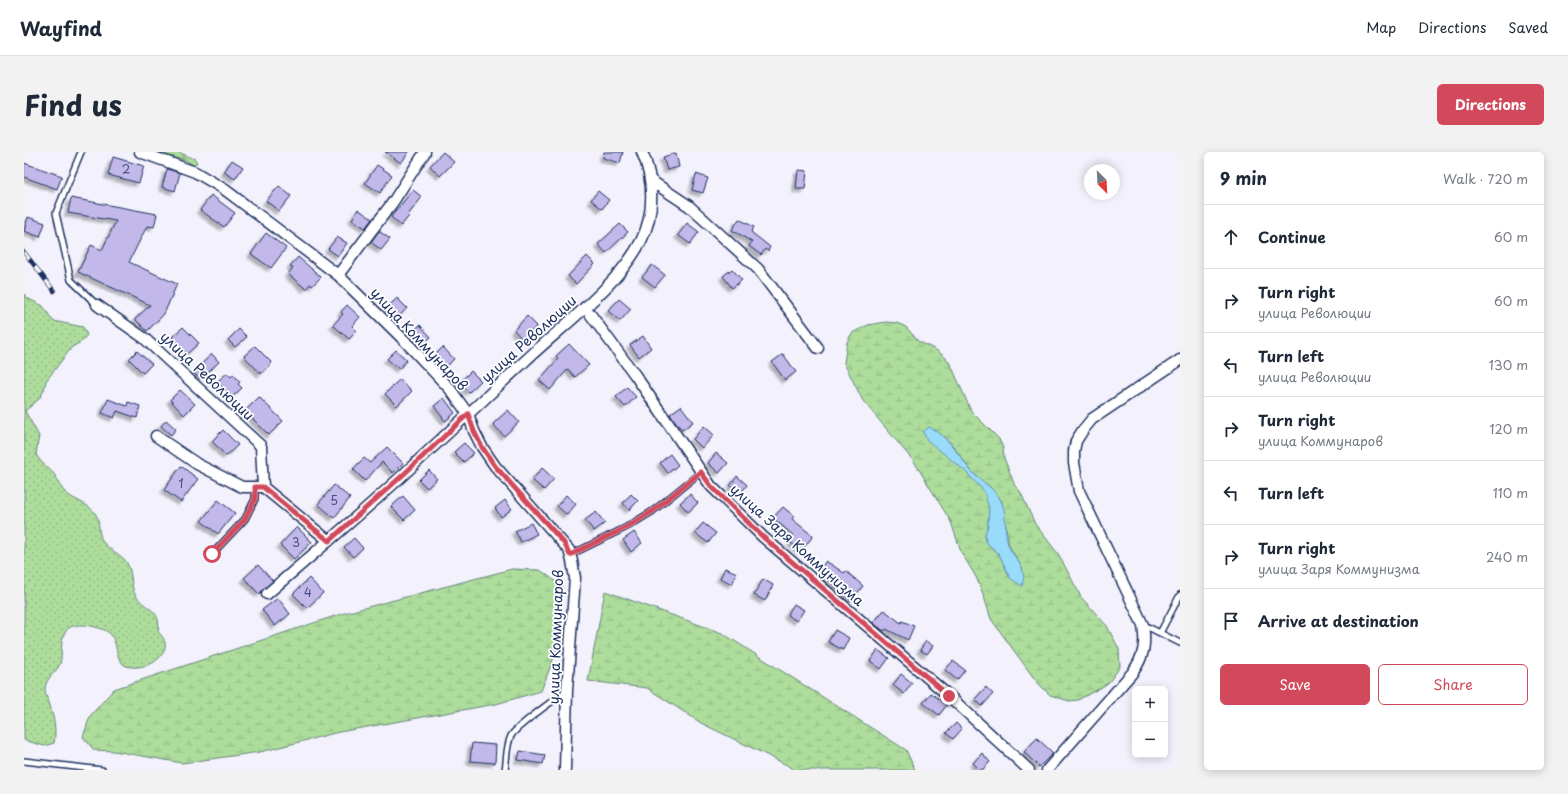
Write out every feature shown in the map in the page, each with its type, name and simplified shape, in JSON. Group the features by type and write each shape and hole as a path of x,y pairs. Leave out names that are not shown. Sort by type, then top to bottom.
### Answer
{"street":[{"name":"улица Коммунаров","path":"140,152 195,172 224,189 338,275 409,345 450,389 468,414 476,437 495,466 564,543 570,555 575,578 567,690 565,770"},
{"path":"338,275 393,202 425,152"},
{"name":"улица Революции","path":"267,594 404,474 585,307 620,271 642,240 651,209 650,180 642,152"},
{"path":"650,180 689,206 758,269 818,348"},
{"name":"улица Революции","path":"97,305 144,338 261,446 259,487"},
{"name":"улица Заря Коммунизма","path":"585,307 635,375 711,486 763,537 949,696 1029,770"},
{"path":"1046,770 1139,664 1145,638 1143,625 1079,491 1074,463 1076,441 1082,430 1092,419 1180,360"},
{"path":"156,436 197,464 242,487 259,487 329,541"}],"lane":[{"path":"81,152 56,213 71,280 97,305"},
{"path":"570,555 627,527 653,511 701,472"},
{"path":"212,554 245,519 259,487"},
{"path":"1160,633 1180,595"},
{"path":"1143,625 1180,643"},
{"path":"505,770 508,745 512,735 520,726 567,690"},
{"path":"24,761 102,770"}],"green space":[{"path":"156,152 178,152 195,159 197,163 193,165 187,161"},
{"path":"24,294 27,298 43,306 53,321 83,327 87,335 81,342 72,347 46,381 44,390 39,399 25,411 39,436 36,454 42,463 55,476 66,493 88,506 95,513 103,542 122,557 127,563 134,592 140,601 156,614 159,624 158,632 165,641 165,648 162,655 154,662 144,666 129,667 123,664 120,660 115,643 108,632 99,628 85,625 67,629 62,643 60,664 45,686 45,693 53,717 55,732 54,743 44,746 24,740"},
{"path":"886,322 897,323 906,327 918,341 936,350 945,357 951,365 971,411 999,439 1003,448 1004,458 1015,486 1020,491 1035,524 1059,555 1081,597 1107,626 1119,649 1120,667 1109,682 1102,687 1078,700 1069,701 1050,695 1036,681 991,619 976,577 961,552 951,522 915,463 863,401 844,363 847,342 852,333 868,325","holes":["929,427 937,431 951,443 972,472 991,488 1002,502 1009,546 1023,569 1010,578 999,554 986,542 985,534 988,526 989,508 985,491 964,470"]},
{"path":"512,569 540,570 562,586 556,652 541,691 496,704 339,732 260,752 182,763 114,751 94,750 83,737 90,716 114,689 341,614"},
{"path":"605,591 722,633 906,750 915,770 793,770 791,767 701,723 647,688 588,681"}],"water":[{"path":"929,427 948,441 971,471 992,489 1001,501 1004,512 1007,542 1022,569 1022,586 1010,578 999,554 986,542 985,534 988,526 989,508 984,491 964,470 927,440 923,432"}],"building":[{"path":"385,152 409,152 401,163"},
{"path":"443,152 454,162 440,176 430,166"},
{"path":"604,152 623,152 620,163 603,158"},
{"path":"676,153 679,167 667,170 663,157"},
{"path":"113,157 144,166 139,183 108,175"},
{"path":"232,160 243,167 235,179 224,172"},
{"path":"24,163 62,176 57,189 24,177"},
{"path":"377,165 392,175 380,193 365,183"},
{"path":"167,169 180,173 175,191 162,187"},
{"path":"798,170 807,171 805,189 796,189"},
{"path":"696,174 708,178 703,193 692,190"},
{"path":"279,186 291,196 279,211 266,201"},
{"path":"413,190 422,197 401,226 391,217"},
{"path":"598,191 609,200 602,209 591,200"},
{"path":"211,195 235,213 224,227 200,210"},
{"path":"71,198 157,214 154,227 147,226 129,262 177,284 164,314 147,331 135,319 150,305 78,272 91,245 102,250 116,221 68,213"},
{"path":"358,209 372,219 365,228 352,219"},
{"path":"28,217 45,223 40,237 24,231"},
{"path":"739,219 754,227 751,232 770,247 768,251 765,249 761,255 749,246 752,242 732,230"},
{"path":"687,223 699,232 690,244 678,235"},
{"path":"620,224 628,232 606,253 598,244"},
{"path":"379,231 390,239 381,250 371,242"},
{"path":"266,233 286,248 271,268 251,254"},
{"path":"337,237 347,243 338,256 328,249"},
{"path":"587,256 595,264 576,284 568,276"},
{"path":"298,257 321,277 312,286 310,284 306,289 288,274 293,268 290,266"},
{"path":"652,265 665,275 655,287 642,277"},
{"path":"732,269 742,280 732,288 723,276"},
{"path":"397,298 407,308 395,321 385,310"},
{"path":"619,299 631,309 620,321 608,311"},
{"path":"347,305 360,317 352,326 357,331 349,339 333,325 343,314 341,312"},
{"path":"527,316 537,326 523,340 514,330"},
{"path":"420,325 431,337 420,347 408,335"},
{"path":"183,327 199,343 187,354 172,337"},
{"path":"239,329 247,337 235,347 228,340"},
{"path":"643,336 651,348 639,357 630,345"},
{"path":"569,344 589,365 575,377 568,369 550,390 539,380 558,359 556,356"},
{"path":"255,346 272,363 261,374 244,356"},
{"path":"443,347 454,359 442,371 431,359"},
{"path":"396,350 407,360 399,369 387,359"},
{"path":"137,351 152,364 143,373 129,359"},
{"path":"212,354 219,362 200,379 193,372"},
{"path":"783,354 796,372 785,380 772,362"},
{"path":"471,371 481,381 469,392 459,383"},
{"path":"227,373 231,377 233,374 240,382 238,384 242,388 232,397 217,382"},
{"path":"400,379 412,391 397,406 385,394"},
{"path":"627,387 636,397 625,407 616,397"},
{"path":"180,390 195,404 184,415 170,400"},
{"path":"259,397 283,421 269,435 245,411"},
{"path":"444,398 455,413 445,421 434,406"},
{"path":"108,399 127,406 128,402 140,406 137,418 117,411 114,418 102,413"},
{"path":"681,406 693,422 682,430 670,414"},
{"path":"508,410 519,422 504,436 493,424"},
{"path":"166,420 176,429 171,435 161,426"},
{"path":"704,426 714,435 702,448 693,439"},
{"path":"223,430 238,445 226,456 212,441"},
{"path":"464,443 474,453 464,462 454,452"},
{"path":"387,447 403,463 393,473 382,462 365,481 353,469 364,458 370,463"},
{"path":"716,453 728,463 719,473 708,463"},
{"path":"670,454 678,465 668,473 660,463"},
{"path":"181,466 198,479 181,502 164,490"},
{"path":"542,468 554,479 544,490 532,480"},
{"path":"429,470 437,479 427,488 419,480"},
{"path":"737,476 747,485 740,494 730,486"},
{"path":"334,485 350,498 334,518 318,504"},
{"path":"631,494 638,501 629,510 623,503"},
{"path":"690,494 698,503 688,512 680,503"},
{"path":"566,495 576,504 567,515 557,506"},
{"path":"403,496 415,510 404,520 391,507"},
{"path":"218,500 235,513 218,534 201,521"},
{"path":"505,500 512,509 501,517 495,508"},
{"path":"783,507 794,516 792,519 813,536 801,551 790,542 794,536 773,518"},
{"path":"596,512 605,523 594,531 585,520"},
{"path":"531,523 537,534 521,542 515,531"},
{"path":"703,523 716,533 708,543 695,533"},
{"path":"297,527 312,542 294,559 280,545"},
{"path":"634,532 642,543 631,552 623,540"},
{"path":"354,538 363,548 353,557 344,547"},
{"path":"826,561 844,573 846,571 863,586 851,601 833,585 834,584 817,573"},
{"path":"258,565 273,581 259,594 244,578"},
{"path":"725,568 737,573 732,584 720,578"},
{"path":"309,578 323,593 307,608 293,594"},
{"path":"763,579 773,585 765,601 754,595"},
{"path":"278,598 290,614 275,626 262,610"},
{"path":"794,604 804,610 797,621 787,615"},
{"path":"884,610 901,623 902,621 914,626 908,640 886,629 884,631 873,623"},
{"path":"835,630 849,638 843,650 828,642"},
{"path":"926,641 933,646 927,654 920,650"},
{"path":"878,650 889,658 881,669 870,661"},
{"path":"953,661 965,670 957,680 945,670"},
{"path":"901,674 912,683 904,694 893,685"},
{"path":"986,687 993,694 982,706 975,699"},
{"path":"931,693 947,705 939,715 923,703"},
{"path":"956,723 962,729 953,739 946,733"},
{"path":"1037,738 1053,753 1039,767 1024,752"},
{"path":"472,743 496,745 495,763 470,761"},
{"path":"520,751 545,755 543,764 518,760"},
{"path":"982,753 990,762 982,770 980,770 973,763"}],"railway":[{"path":"24,252 54,291"}],"route":[{"path":"212,554 245,519 255,499 255,487 263,487 329,541 468,414 482,447 495,466 564,543 569,550 570,555 627,527 653,511 701,472 711,486 763,537 949,696"}]}
